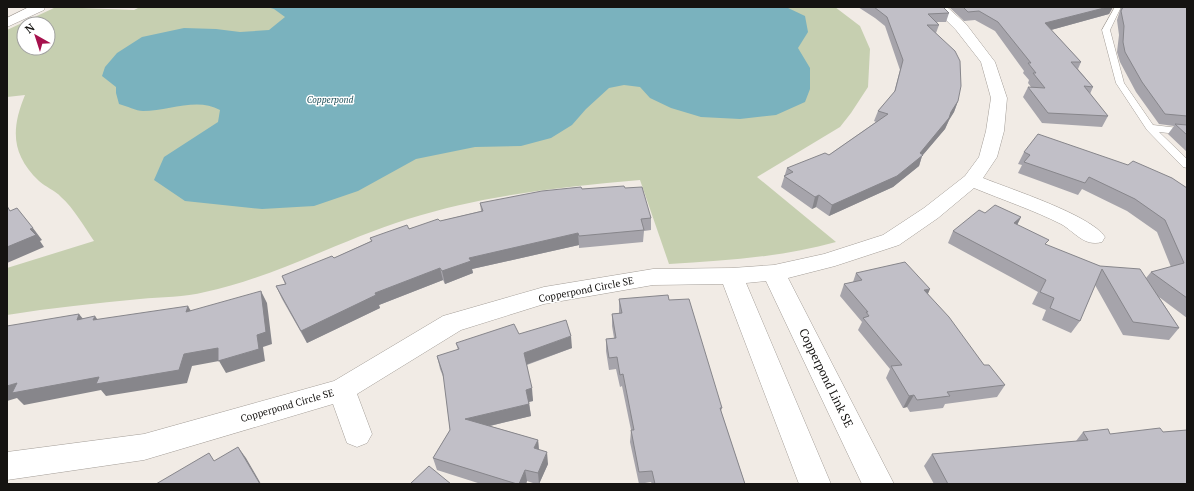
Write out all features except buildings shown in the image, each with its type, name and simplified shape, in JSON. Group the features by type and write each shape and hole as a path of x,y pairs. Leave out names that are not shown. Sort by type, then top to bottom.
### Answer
{"street":[{"path":"7,22 39,7"},
{"name":"Copperpond Circle SE","path":"7,466 144,447 342,390 452,323 544,296 654,277 732,276 774,273 828,261 891,240 931,213 972,180 988,157 995,131 999,98 988,62 961,27 939,7"},
{"path":"7,14 20,15"},
{"path":"972,180 1069,220 1094,237"},
{"name":"Copperpond Link SE","path":"774,273 878,484"},
{"path":"732,276 815,484"},
{"path":"342,390 356,434"}],"lane":[{"path":"1118,7 1106,30 1120,83 1150,128 1187,165"},
{"path":"1150,128 1187,132"}],"green space":[{"path":"56,7 134,10 140,7 835,7 860,26 870,49 868,87 840,127 757,177 836,242 774,255 732,260 669,264 640,180 523,193 437,211 408,219 358,237 283,268 257,277 197,294 90,304 7,315 7,268 94,241 65,201 56,192 41,183 23,161 16,141 16,130 20,107 25,95 7,97 7,30 16,26 16,56 56,56 56,16 37,16"}],"water":[{"name":"Copperpond","path":"267,7 786,7 805,16 808,32 798,48 810,68 810,89 805,102 776,115 740,119 701,117 671,108 650,98 640,87 624,85 609,88 586,109 572,125 551,138 521,146 475,147 416,159 358,191 314,206 262,209 185,201 154,180 164,157 218,122 220,110 211,106 192,105 143,111 119,104 116,87 102,76 105,67 117,53 142,37 184,28 216,29 240,32 269,30 285,17 274,9"}]}
